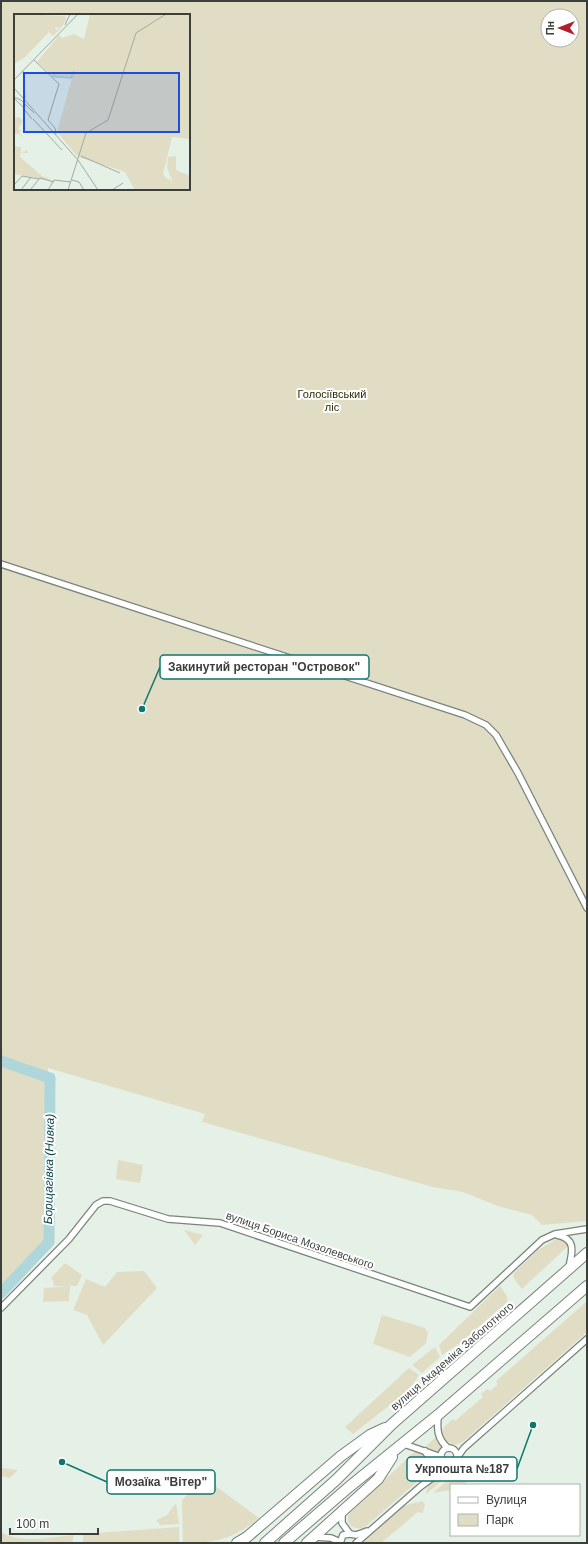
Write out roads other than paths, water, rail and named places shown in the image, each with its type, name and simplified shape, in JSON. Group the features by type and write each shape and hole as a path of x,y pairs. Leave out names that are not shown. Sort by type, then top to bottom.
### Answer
{"highway":[{"name":"вулиця Академіка Заболотного","path":"265,1543 336,1480 392,1424 587,1253"},
{"path":"284,1543 348,1487 400,1447 438,1415 587,1286"},
{"path":"237,1543 247,1537 359,1441 392,1424"},
{"path":"316,1539 378,1478 400,1447"}],"street":[{"path":"1,564 465,715 486,725 496,735 518,773 587,908"},
{"name":"вулиця Бориса Мозолевського","path":"1,1308 68,1239 96,1205 103,1201 110,1201 168,1219 220,1223 470,1307 542,1240 555,1234"},
{"path":"555,1234 587,1229"},
{"path":"555,1234 568,1238 570,1241 572,1255 568,1269"},
{"path":"356,1543 420,1487 454,1461 464,1448 587,1339"},
{"path":"438,1415 438,1432 442,1443 448,1448 454,1450 464,1448"},
{"path":"400,1447 424,1451 441,1458 448,1464 454,1461 457,1454 454,1450"},
{"path":"420,1487 441,1458 442,1451 448,1448"},
{"path":"424,1451 430,1459 430,1474"},
{"path":"342,1513 342,1523 356,1538 356,1543"},
{"path":"316,1539 340,1542 343,1535 359,1534 372,1529"},
{"path":"316,1539 330,1543"}],"waterway":[{"name":"Борщагівка (Нивка)","path":"1,1061 50,1078 49,1242 1,1293"}],"place":[{"name":"Закинутий ресторан \"Островок\"","path":"142,709"},
{"name":"Укрпошта №187","path":"533,1425"},
{"name":"Мозаїка \"Вітер\"","path":"62,1462"}],"park label":[{"name":"Голосіївський ліс","path":"332,400"}]}
